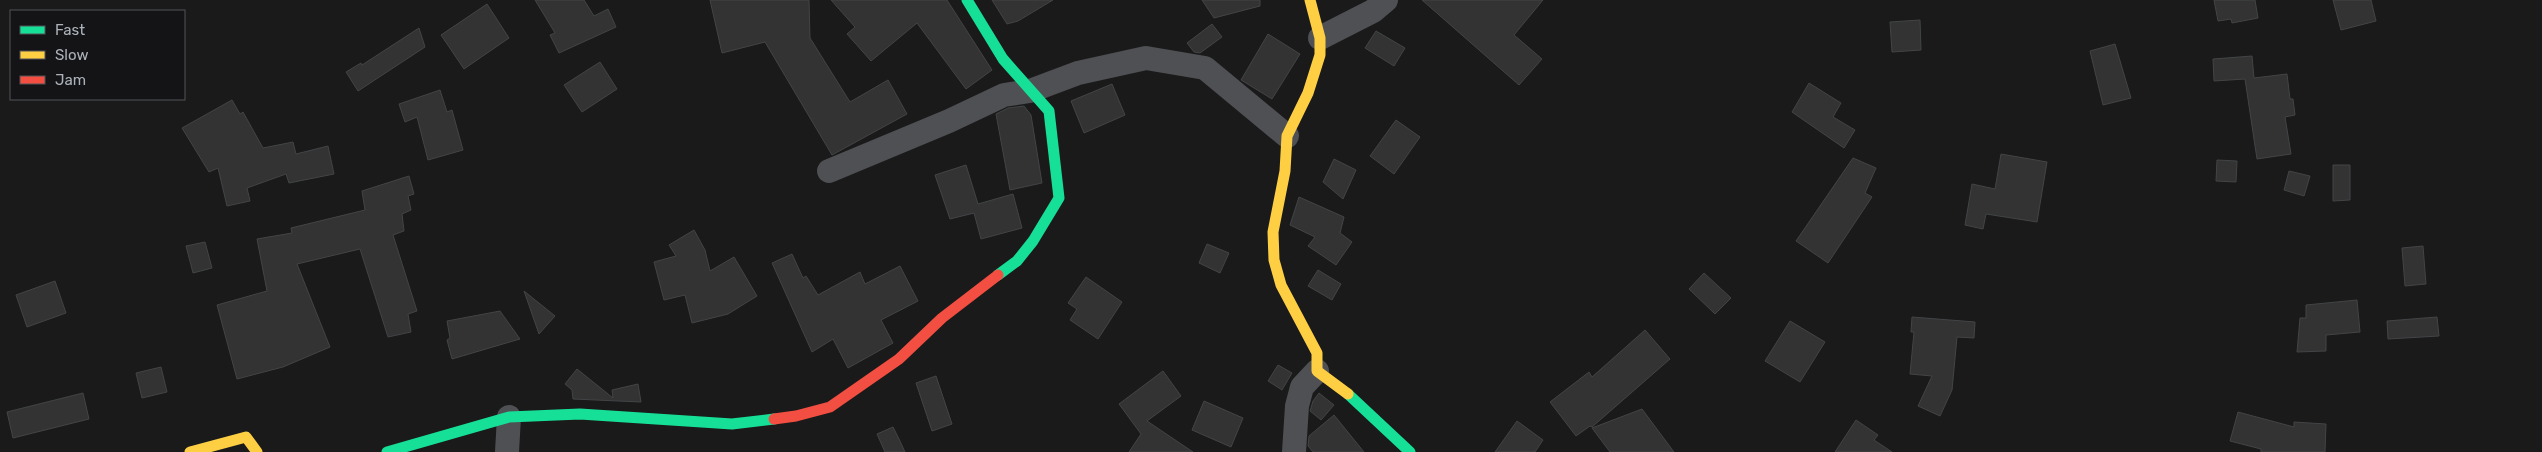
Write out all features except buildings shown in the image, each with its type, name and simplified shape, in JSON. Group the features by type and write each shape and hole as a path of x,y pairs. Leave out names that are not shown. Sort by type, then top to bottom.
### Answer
{"street":[{"path":"387,452 509,417 580,414 732,424 796,416 830,407 899,359 942,318 1017,260 1033,241 1059,198 1049,111 1003,59 966,0"},
{"path":"1294,452 1297,406 1302,387 1318,371 1317,353 1281,285 1274,260 1273,232 1285,171 1287,136 1308,92 1320,55 1320,38 1310,0"},
{"path":"1320,38 1373,10 1386,0"},
{"path":"830,171 949,121 1004,95 1030,91 1078,73 1146,58 1204,68 1287,136"},
{"path":"1318,371 1361,404 1410,452"},
{"path":"507,452 509,417"},
{"path":"190,452 246,438 257,452"}],"traffic: fast":[{"path":"967,0 1003,59 1049,111 1059,198 1033,241 1017,261 998,275"},
{"path":"1348,394 1410,452"},
{"path":"387,452 509,417 580,414 732,424 774,419"}],"traffic: slow":[{"path":"1310,0 1320,38 1320,55 1308,93 1287,136 1285,171 1273,232 1274,260 1281,285 1317,353 1317,371 1348,394"},
{"path":"190,452 246,437 257,452"}],"traffic: jam":[{"path":"774,419 796,416 830,407 899,359 942,318 998,275"}]}
